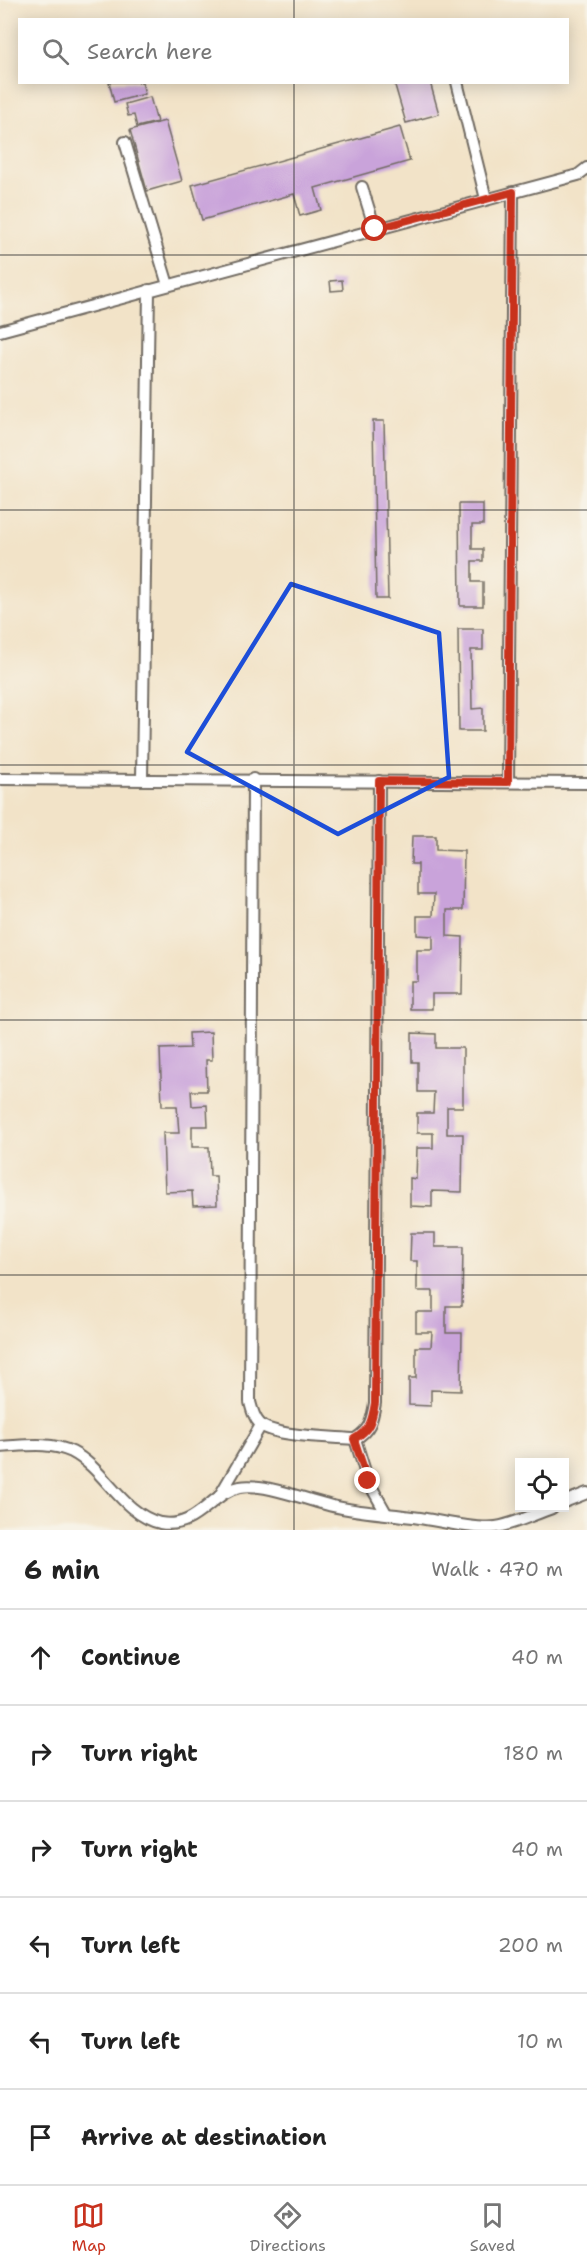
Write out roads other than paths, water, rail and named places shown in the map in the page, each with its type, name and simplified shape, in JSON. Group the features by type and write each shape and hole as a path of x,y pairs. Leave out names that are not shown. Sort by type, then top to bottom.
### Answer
{"lane":[{"path":"457,84 486,199"},
{"path":"125,142 168,285"},
{"path":"0,330 578,175 587,168"},
{"path":"362,187 375,229"},
{"path":"508,782 513,192"},
{"path":"142,779 150,290"},
{"path":"0,778 587,783"},
{"path":"253,779 250,1402 254,1416 261,1425 274,1432 354,1439 365,1433 372,1423 375,1403 379,781"},
{"path":"0,1447 47,1445 71,1452 92,1465 137,1512 159,1523 178,1524 202,1513 218,1498 261,1425"},
{"path":"354,1439 368,1481 386,1513"},
{"path":"218,1498 240,1487 262,1489 295,1494 326,1505 359,1511 495,1528 541,1512"},
{"path":"569,1500 587,1493"}]}
